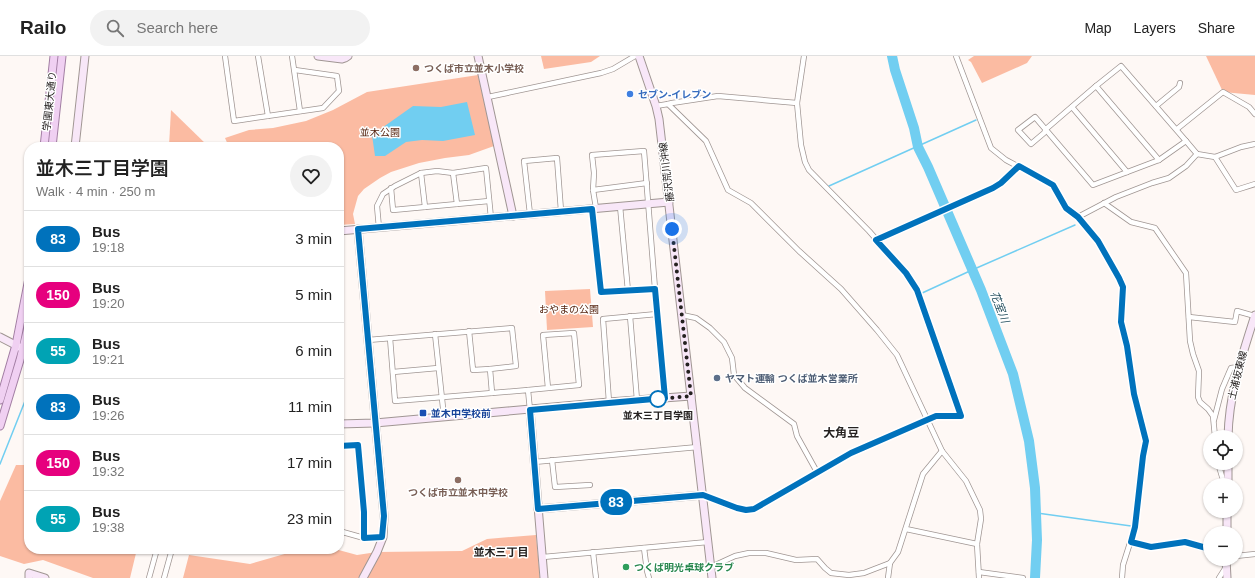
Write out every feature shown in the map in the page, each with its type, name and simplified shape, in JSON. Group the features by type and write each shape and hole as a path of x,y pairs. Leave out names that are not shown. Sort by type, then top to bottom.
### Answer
{"main road":[{"name":"学園東大通り","path":"45,142 54,56"},
{"name":"学園東大通り","path":"53,142 62,56"},
{"path":"0,400 16,345 24,304"},
{"path":"0,426 24,356"}],"street":[{"path":"76,142 85,56"},
{"path":"225,56 234,121 322,108 339,91 336,76 295,70"},
{"path":"258,56 268,116"},
{"path":"292,56 300,111"},
{"path":"318,56 342,59 348,56"},
{"path":"478,56 513,216"},
{"path":"488,97 601,73 613,69 635,56"},
{"name":"藤沢荒川沖線","path":"638,56 656,106 659,119 712,578"},
{"path":"538,509 703,495 737,508 750,510 760,506 851,453 936,416 961,416 917,290 906,273 809,170 805,162 797,103 804,56"},
{"path":"956,56 991,148 1006,160 1053,185 1066,208 1078,217 1098,241 1123,287 1121,322 1127,346 1134,394 1146,441 1135,527 1123,565 1122,578"},
{"path":"1186,141 1159,160 1093,185 1046,129 1035,117 1018,130 1031,144 1044,133 1046,129 1120,66 1177,129 1197,154 1215,157 1255,144"},
{"path":"1156,106 1179,87 1180,84"},
{"path":"1096,86 1159,160"},
{"path":"1177,129 1223,92 1249,108 1255,114"},
{"path":"656,106 672,102 718,96 797,103"},
{"path":"668,104 706,142 728,190 751,203 760,211 799,251 841,289 889,344 902,364 942,451 966,481 980,510 981,519 977,544 979,578"},
{"path":"1072,107 1127,172"},
{"path":"655,289 601,292 594,208 594,173 592,155 644,151 665,398"},
{"path":"1078,217 1116,197 1152,182 1169,178 1186,166 1197,154"},
{"path":"1215,157 1236,190 1255,184"},
{"path":"530,214 524,161 556,158 561,211"},
{"path":"876,240 993,188 1001,183 1019,166"},
{"path":"379,228 377,206 383,194 391,188 421,173 437,171 453,173 486,168 491,218"},
{"path":"421,173 425,207"},
{"path":"453,173 457,204"},
{"path":"593,190 647,183"},
{"path":"391,188 393,210 489,201"},
{"path":"344,230 669,202"},
{"path":"1104,203 1131,222 1155,228 1186,273 1191,348 1199,371 1198,397 1200,402 1211,412 1214,420 1215,430"},
{"path":"620,206 628,291"},
{"path":"358,229 384,516 382,537 377,552 363,578"},
{"path":"1189,317 1235,322 1237,311 1255,316"},
{"path":"609,402 603,319 657,314"},
{"path":"682,315 696,318 710,328 724,342 732,358 734,375 744,388 794,424 797,436 817,472"},
{"path":"630,316 637,400"},
{"name":"土浦坂東線","path":"1228,430 1229,410 1238,367 1255,316"},
{"path":"368,340 469,331 512,328 516,366 473,370 469,331"},
{"path":"390,338 395,401 528,390 579,385 574,333 543,335 548,388"},
{"path":"435,334 444,417"},
{"path":"0,337 24,349"},
{"path":"1214,420 1222,390 1231,368 1238,367"},
{"path":"393,372 438,368"},
{"path":"490,369 492,393"},
{"path":"528,390 544,578"},
{"path":"344,424 376,423 691,396"},
{"path":"344,446 358,445 364,512 364,538"},
{"path":"534,462 698,447"},
{"path":"711,567 735,556 766,552 796,560 817,559 831,573 849,576 864,573 890,562 898,552 924,474 942,451"},
{"path":"552,460 555,487 590,485"},
{"path":"906,529 977,544"},
{"path":"344,532 364,538 382,537"},
{"path":"543,556 708,542"},
{"path":"1131,542 1151,547 1185,542 1203,547"},
{"path":"644,548 649,578"},
{"path":"593,552 596,578"},
{"path":"149,578 156,554"},
{"path":"164,578 171,554"},
{"path":"1243,555 1255,554"},
{"path":"888,578 890,562"},
{"path":"1219,578 1226,567"},
{"path":"1226,567 1227,578"},
{"path":"979,572 1023,578"},
{"path":"29,578 29,573 46,578"}],"green space":[{"path":"541,56 600,56 591,62 544,69"},
{"path":"974,56 1032,56 1027,63 982,83 971,62 968,60"},
{"path":"1206,56 1255,56 1255,95 1223,92"},
{"name":"並木公園","path":"478,75 494,146 469,155 419,163 391,172 364,189 358,196 353,214 355,224 344,225 344,142 227,142 225,138 249,130 273,128 306,121 333,110 367,92"},
{"path":"171,110 204,142 169,142"},
{"name":"おやまの公園","path":"590,289 593,327 547,330 545,291"},
{"path":"16,465 24,465 24,554 136,554 130,578 93,578 43,560 24,564 0,556 0,501"},
{"path":"536,535 540,578 183,578 189,555 250,564 285,554 344,554 344,551 357,555 377,552 462,551 487,539"}],"water":[{"path":"467,102 475,135 443,141 422,140 406,142 385,156 375,156 372,135 413,106 441,107"}],"waterway":[{"name":"花室川","path":"892,56 895,70 914,128 918,147 981,290 1013,374 1029,441 1035,488 1037,540 1035,578"},
{"path":"829,186 976,120"},
{"path":"920,294 1075,225"},
{"path":"0,464 24,404"},
{"path":"1037,513 1131,526"}],"bus line":[{"name":"83","path":"344,446 358,445 364,512 364,538 382,537 384,516 358,229 592,209 601,292 655,289 665,398 530,410 538,509 703,495 737,508 746,510 754,509 851,453 936,416 961,416 917,290 906,273 876,240 993,188 1001,183 1019,166 1053,185 1066,208 1078,217 1098,241 1123,287 1121,322 1127,346 1134,394 1146,441 1135,527 1131,542 1142,546 1151,547 1185,542 1203,547"}],"place":[{"name":"つくば市立並木小学校","path":"416,68"},
{"name":"セブン-イレブン","path":"630,94"},
{"name":"ヤマト運輸 つくば並木営業所","path":"717,378"},
{"name":"並木三丁目学園","path":"658,399"},
{"name":"並木中学校前","path":"423,413"},
{"name":"つくば市立並木中学校","path":"458,480"},
{"name":"つくば明光卓球クラブ","path":"626,567"}],"district":[{"name":"大角豆","path":"841,433"},
{"name":"並木三丁目","path":"501,552"}],"route":[{"path":"658,399 691,396 672,229"}]}
